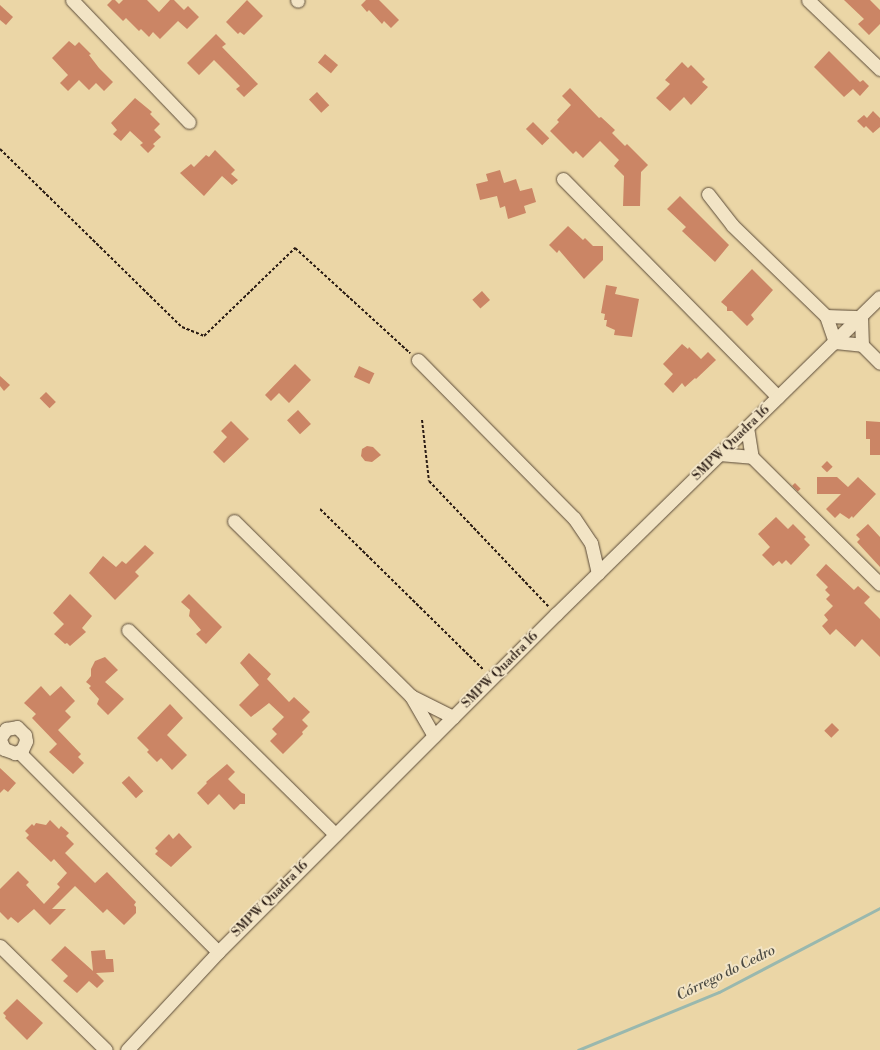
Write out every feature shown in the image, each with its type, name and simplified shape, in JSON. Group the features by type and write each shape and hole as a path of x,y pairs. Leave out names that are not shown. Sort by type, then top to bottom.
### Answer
{"street":[{"path":"72,0 190,122"},
{"path":"813,1 880,69"},
{"path":"563,179 778,397"},
{"path":"708,194 732,225 826,316 835,342 862,345 880,363"},
{"name":"SMPW Quadra 16","path":"127,1050 218,952 335,834 556,614 880,297"},
{"path":"826,316 860,317 862,345"},
{"path":"418,360 574,518 591,543 598,573"},
{"path":"747,427 752,457 880,584"},
{"path":"719,454 752,457"},
{"path":"234,521 411,696 434,736"},
{"path":"128,630 335,834"},
{"path":"411,696 453,717"},
{"path":"11,727 22,730 26,741 24,747 19,752 9,752 4,749 0,739 6,729 11,727"},
{"path":"19,752 218,952"},
{"path":"0,946 106,1050"}],"path":[{"path":"0,149 182,327 204,336 295,248 418,360"},
{"path":"422,420 429,482 556,614"},
{"path":"320,509 492,678"}],"building":[{"path":"112,0 115,0 119,4 123,0 147,0 159,12 170,0 174,0 184,10 188,6 199,17 187,29 178,21 160,39 153,32 149,37 141,29 139,31 126,18 123,21 107,5"},
{"path":"247,0 263,16 244,35 240,32 238,34 226,22"},
{"path":"366,0 379,0 399,20 391,28 384,21 382,24 369,10 367,12 361,5"},
{"path":"844,0 870,0 880,10 880,24 869,35 858,24 864,19"},
{"path":"0,5 13,17 6,25 0,20"},
{"path":"216,34 226,44 222,47 258,84 244,97 236,89 240,86 214,60 199,75 187,63"},
{"path":"69,41 75,46 79,42 91,54 89,55 99,68 113,82 104,91 96,83 89,90 79,80 68,91 60,83 68,75 52,58"},
{"path":"829,51 860,82 863,80 869,86 860,96 853,89 844,97 814,67"},
{"path":"325,54 338,65 331,73 318,62"},
{"path":"682,62 688,68 691,65 705,79 702,82 708,87 691,105 684,97 670,111 656,98 670,84 665,80"},
{"path":"570,88 599,118 601,117 615,130 612,133 625,146 627,144 648,165 641,172 640,206 623,206 624,176 614,166 619,160 600,141 583,158 576,151 573,154 550,131 559,122 557,120 571,105 562,96"},
{"path":"317,92 329,105 321,113 309,100"},
{"path":"135,98 152,112 150,114 160,124 154,130 161,137 153,144 155,146 148,153 140,145 143,143 130,131 121,141 113,134 117,130 111,123"},
{"path":"873,111 880,118 880,127 873,133 866,126 864,128 857,121 864,115 867,118"},
{"path":"533,122 549,138 542,145 526,129"},
{"path":"215,150 235,170 231,174 238,180 232,185 222,176 204,196 180,173 191,164 194,167 206,155 209,157"},
{"path":"500,170 504,183 516,179 520,191 532,188 536,202 524,206 526,213 508,219 505,206 500,208 497,196 480,200 476,184 488,181 486,174"},
{"path":"680,196 729,245 715,262 682,231 686,227 667,209"},
{"path":"568,226 583,240 585,238 593,246 603,246 603,260 584,279 559,250 557,253 549,245"},
{"path":"752,269 773,290 751,315 754,319 747,326 732,311 727,311 727,307 721,302"},
{"path":"606,285 617,287 615,294 639,299 632,337 614,335 615,330 606,326 607,320 604,320 605,314 601,313"},
{"path":"482,291 490,300 480,309 472,300"},
{"path":"682,344 688,349 689,347 701,359 708,352 716,360 696,379 695,378 685,387 682,383 673,393 664,384 673,374 663,364"},
{"path":"295,364 311,380 289,403 279,393 271,401 265,395"},
{"path":"359,366 374,373 369,384 354,377"},
{"path":"0,376 10,385 4,391 0,386"},
{"path":"46,392 56,402 50,408 40,398"},
{"path":"298,410 311,424 300,434 287,420"},
{"path":"231,421 249,439 224,463 213,452 227,437 221,431"},
{"path":"866,421 880,422 880,455 870,455 870,439 866,439"},
{"path":"367,446 373,447 381,455 372,462 365,461 361,456 362,449"},
{"path":"827,461 833,467 827,472 821,467"},
{"path":"817,477 837,477 848,487 858,477 876,494 853,518 852,516 849,519 840,513 835,518 826,509 841,494 817,494"},
{"path":"795,483 801,489 798,491 792,486"},
{"path":"776,517 788,529 793,524 806,537 804,539 810,545 791,565 786,560 782,564 779,561 773,566 762,555 770,547 758,534"},
{"path":"868,524 880,537 880,567 857,542 860,539 856,535"},
{"path":"145,545 154,553 135,572 139,576 115,600 89,573 103,556 116,567 122,561 126,564"},
{"path":"826,564 854,590 858,586 870,597 864,603 880,619 880,657 862,639 855,647 836,629 830,635 822,626 828,620 824,615 833,606 826,599 830,595 825,590 828,587 816,575"},
{"path":"70,594 92,616 82,628 86,632 70,646 67,643 65,644 54,634 64,624 53,613"},
{"path":"189,594 222,627 206,644 196,634 201,630 189,616 190,610 181,602"},
{"path":"249,653 271,674 267,679 289,702 294,697 310,712 302,720 308,726 302,732 303,734 283,754 270,741 277,734 272,729 284,717 269,703 251,717 239,705 259,685 240,663"},
{"path":"105,657 118,670 105,682 124,699 108,715 97,704 99,699 89,688 91,686 86,682 91,676 91,669 95,661"},
{"path":"41,686 50,696 61,686 75,701 65,711 71,717 58,730 81,754 78,757 84,763 73,774 49,752 57,744 32,718 36,714 24,703"},
{"path":"170,704 183,718 167,735 187,755 172,770 161,758 157,762 147,752 149,750 137,738"},
{"path":"832,723 839,730 831,738 824,731"},
{"path":"227,764 235,772 228,779 242,793 245,794 245,804 240,804 234,810 219,794 208,805 197,793 207,783 206,782"},
{"path":"0,768 16,783 8,792 4,789 0,793"},
{"path":"129,776 143,791 136,798 122,783"},
{"path":"50,820 59,829 61,826 69,833 66,836 74,844 65,853 95,883 107,872 136,902 134,905 136,907 136,913 124,925 107,909 103,913 75,886 52,909 66,909 50,925 34,909 18,923 11,917 8,920 0,912 0,889 18,871 29,882 26,885 44,904 60,887 57,884 67,873 54,859 51,862 26,838 29,835 25,831 32,824 34,826 36,823 46,825"},
{"path":"179,833 192,847 171,867 155,854 158,851 155,848 169,834 173,839"},
{"path":"65,946 93,971 91,951 105,950 106,959 113,959 114,972 96,973 104,981 97,988 89,981 77,993 63,981 68,976 51,960"},
{"path":"17,999 43,1023 27,1040 5,1018 6,1016 3,1013"}],"waterway":[{"name":"Córrego do Cedro","path":"578,1050 719,992 880,908"}]}
